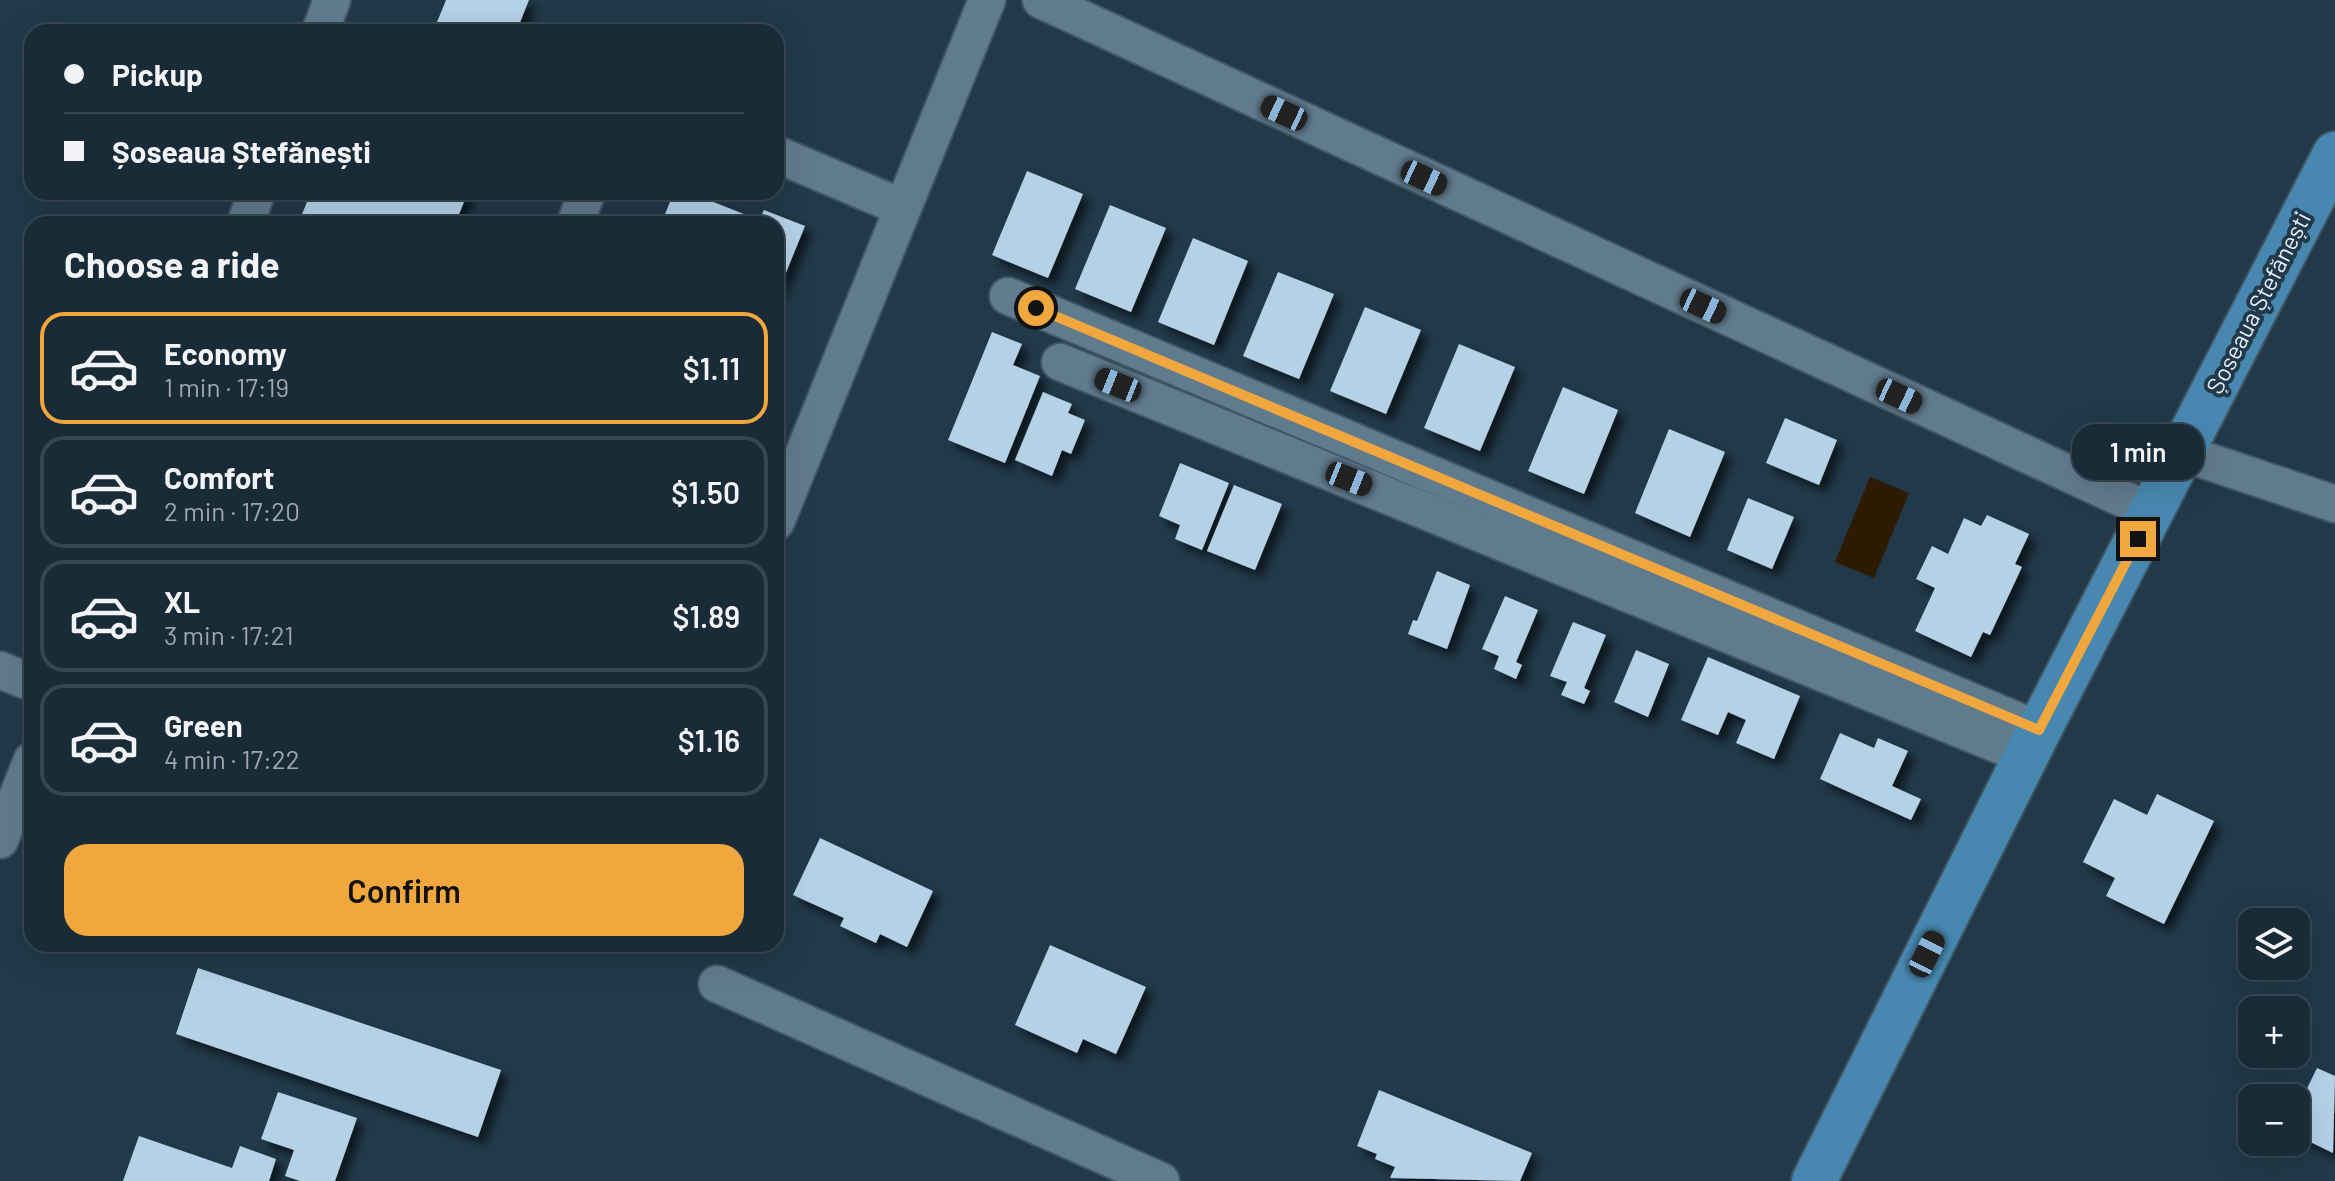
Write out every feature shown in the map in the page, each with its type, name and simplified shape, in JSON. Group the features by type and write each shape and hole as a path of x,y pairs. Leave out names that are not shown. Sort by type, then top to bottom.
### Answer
{"main road":[{"name":"Șoseaua Ștefănești","path":"1814,1181 2032,743 2335,154"}],"street":[{"path":"323,24 332,0"},
{"path":"784,502 987,0"},
{"path":"1041,0 2152,512"},
{"path":"784,157 901,207"},
{"path":"1008,296 2032,743"},
{"path":"1060,362 2032,743"},
{"path":"2183,453 2335,504"},
{"path":"0,670 24,680"},
{"path":"0,840 24,780"},
{"path":"717,984 1161,1181"}],"shaded area":[{"path":"1870,477 1909,493 1874,578 1835,562"}],"building":[{"path":"446,0 529,0 519,24 436,24"},
{"path":"1027,171 1083,194 1048,278 992,255"},
{"path":"308,200 465,200 458,216 301,216"},
{"path":"671,200 708,200 749,216 664,216"},
{"path":"1110,205 1166,228 1131,312 1075,289"},
{"path":"764,210 779,216 761,216"},
{"path":"784,218 805,226 784,277"},
{"path":"1193,238 1248,261 1214,345 1158,322"},
{"path":"1278,272 1334,294 1299,379 1243,356"},
{"path":"1365,307 1421,330 1386,414 1330,391"},
{"path":"992,332 1022,344 1013,365 1040,376 1005,463 948,440"},
{"path":"1459,344 1515,367 1480,451 1424,428"},
{"path":"1563,387 1618,410 1584,494 1528,471"},
{"path":"1043,392 1072,404 1068,413 1085,420 1071,454 1062,450 1052,476 1015,460"},
{"path":"1785,418 1837,440 1819,485 1766,463"},
{"path":"1669,429 1725,452 1690,537 1635,513"},
{"path":"1180,463 1229,483 1202,550 1175,539 1180,525 1159,516"},
{"path":"1234,485 1282,504 1255,570 1207,551"},
{"path":"1748,498 1794,517 1772,569 1727,550"},
{"path":"1987,515 2029,534 2015,564 2022,567 1990,635 1983,632 1971,657 1915,631 1935,588 1916,579 1932,546 1948,554 1964,518 1981,526"},
{"path":"1437,571 1470,585 1447,649 1408,634 1413,620 1417,621"},
{"path":"1505,596 1538,610 1516,662 1522,665 1516,679 1494,669 1499,656 1482,649"},
{"path":"1573,622 1606,635 1584,688 1590,691 1584,704 1561,695 1567,682 1550,676"},
{"path":"1636,650 1669,664 1648,717 1614,702"},
{"path":"1708,657 1800,696 1774,759 1736,743 1746,720 1728,712 1718,735 1681,720"},
{"path":"1840,733 1874,748 1878,738 1908,751 1892,786 1921,799 1911,820 1820,779"},
{"path":"2157,794 2214,821 2164,924 2106,896 2115,878 2083,862 2114,799 2147,815"},
{"path":"820,838 933,891 907,947 880,934 876,943 840,926 844,918 793,895"},
{"path":"1050,945 1146,987 1116,1054 1083,1039 1077,1053 1015,1025"},
{"path":"198,968 501,1070 478,1137 176,1034"},
{"path":"2317,1068 2335,1076 2333,1153 2310,1142 2309,1084"},
{"path":"1379,1090 1532,1153 1520,1181 1390,1178 1395,1167 1375,1159 1377,1154 1357,1146"},
{"path":"278,1092 357,1118 335,1181 300,1181 285,1176 294,1150 261,1139"},
{"path":"139,1136 232,1168 240,1146 276,1159 269,1181 123,1181"}],"route":[{"path":"1036,308 2039,730 2138,539"}]}
